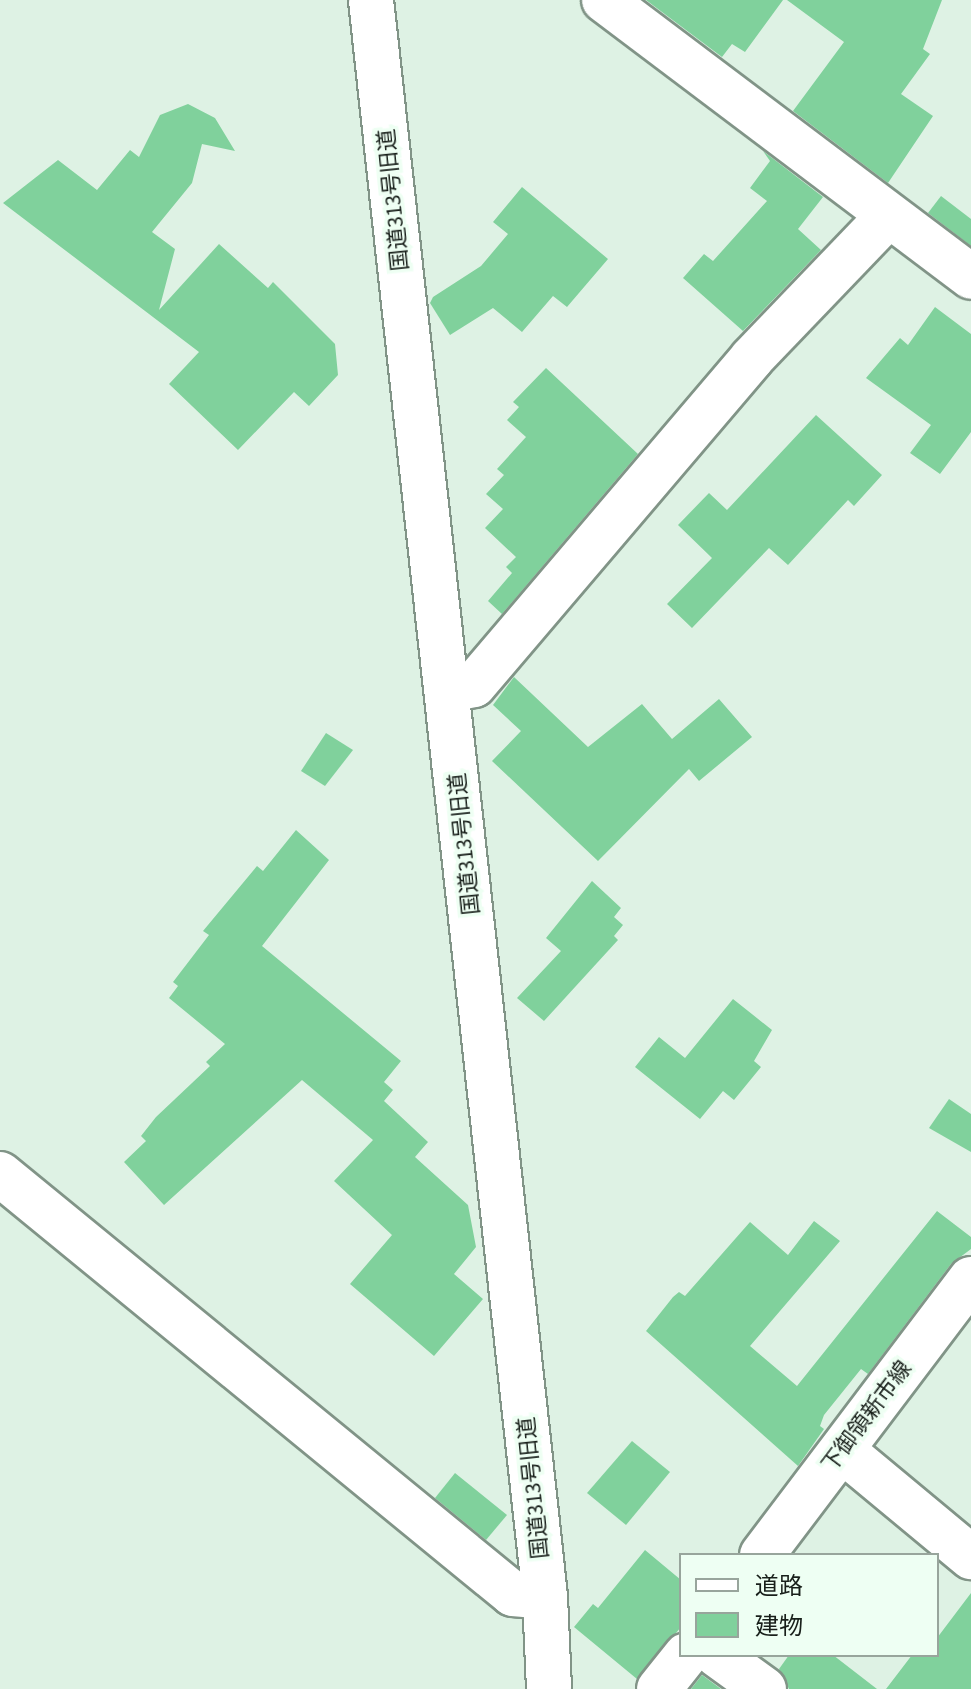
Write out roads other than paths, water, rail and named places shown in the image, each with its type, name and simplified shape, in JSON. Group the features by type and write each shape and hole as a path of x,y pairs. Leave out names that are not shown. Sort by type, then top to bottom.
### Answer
{"street":[{"name":"国道313号旧道","path":"371,0 449,690 545,1597 549,1689"},
{"path":"604,0 766,118 887,217 971,277"},
{"path":"449,690 474,685 752,358 887,217"},
{"path":"0,1174 513,1594 545,1597"},
{"name":"下御領新市線","path":"764,1553 971,1279"},
{"path":"842,1450 971,1557"},
{"path":"659,1689 684,1657"},
{"path":"720,1657 764,1689"}]}
